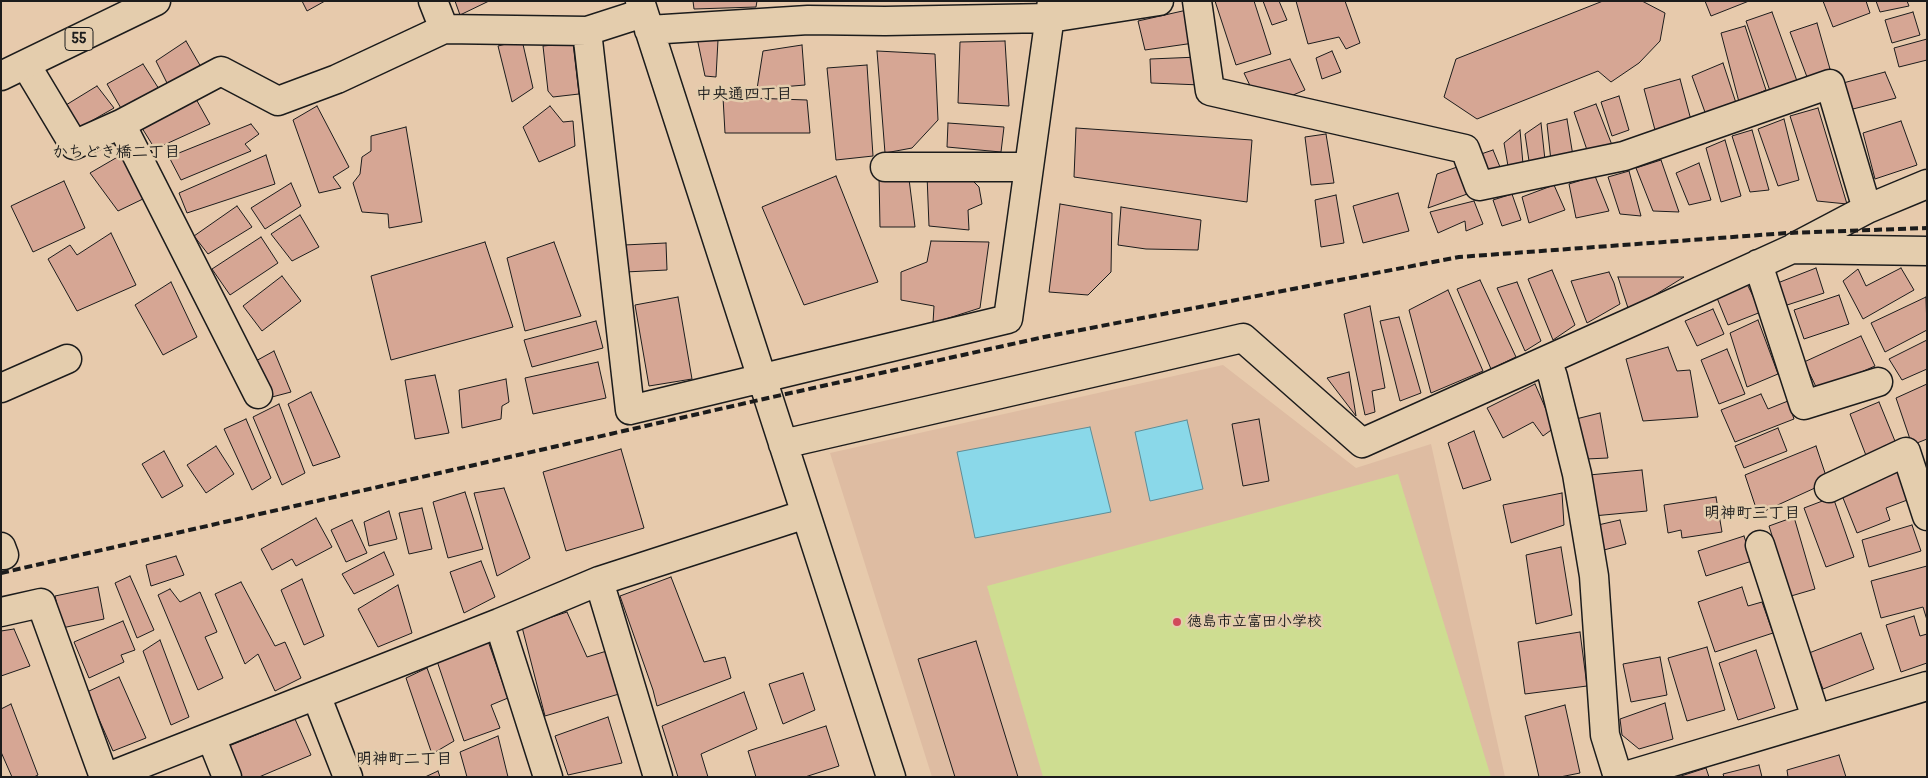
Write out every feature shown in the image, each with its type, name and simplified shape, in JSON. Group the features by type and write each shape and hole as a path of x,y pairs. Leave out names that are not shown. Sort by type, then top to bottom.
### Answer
{"main road":[{"name":"55","path":"1,76 156,1"},
{"path":"433,1 444,29"},
{"path":"26,65 74,145 121,124 221,71 278,101 337,79 444,29 587,31 644,15 885,21 1160,1"},
{"path":"1197,1 1210,92 1465,149 1479,186 1624,156 1830,84 1867,209"},
{"path":"587,31 630,410 1008,319 1051,10"},
{"path":"644,15 891,777"},
{"path":"121,124 258,394"},
{"path":"885,167 1029,167"},
{"path":"783,444 1244,338 1362,443 1792,249 1867,209 1927,184"},
{"path":"1792,249 1927,251"},
{"path":"1758,264 1804,405 1878,382"},
{"path":"1,388 67,359"},
{"path":"1547,360 1554,377 1577,474 1594,576 1605,735 1620,777 1927,686"},
{"path":"1829,488 1906,452 1927,516"},
{"path":"1,612 41,603 106,777 499,623 599,581 806,514"},
{"path":"1760,545 1816,718"},
{"path":"599,581 658,777"},
{"path":"499,623 548,777"},
{"path":"316,695 348,777"},
{"path":"211,737 227,777"}],"shaded area":[{"name":"徳島市立富田小学校","path":"1223,365 1356,468 1431,444 1505,777 932,777 830,453"}],"green space":[{"path":"1398,474 1491,777 1043,777 987,586"}],"water":[{"path":"1187,420 1203,489 1150,501 1135,432"},
{"path":"1090,427 1111,512 975,538 957,452"}],"building":[{"path":"302,1 325,1 307,11"},
{"path":"455,1 489,1 460,15"},
{"path":"693,1 757,1 756,7 694,9"},
{"path":"1215,1 1254,1 1271,54 1236,65"},
{"path":"1263,1 1279,1 1287,20 1272,25"},
{"path":"1296,1 1345,1 1360,43 1346,49 1339,37 1308,44"},
{"path":"1603,1 1642,1 1665,13 1660,41 1639,63 1611,82 1598,71 1477,119 1444,97 1456,59"},
{"path":"1705,1 1749,1 1711,16"},
{"path":"1823,1 1866,1 1870,13 1833,27"},
{"path":"1876,1 1907,1 1909,6 1880,12"},
{"path":"1187,10 1194,43 1145,50 1138,21"},
{"path":"1772,12 1797,81 1770,91 1746,21"},
{"path":"1913,12 1920,35 1892,43 1885,20"},
{"path":"1817,23 1830,69 1807,77 1790,32"},
{"path":"1745,26 1766,90 1739,102 1721,33"},
{"path":"696,33 718,40 716,77 705,76"},
{"path":"1927,39 1927,60 1899,67 1894,48"},
{"path":"522,40 533,88 512,102 498,46"},
{"path":"186,41 201,67 168,85 156,61"},
{"path":"1005,41 1009,106 958,103 960,42"},
{"path":"573,43 579,94 553,97 548,91 543,46"},
{"path":"802,45 805,85 757,89 763,51"},
{"path":"877,51 935,54 938,120 912,148 885,153"},
{"path":"1332,51 1341,72 1322,79 1316,58"},
{"path":"1199,57 1201,85 1151,83 1150,59"},
{"path":"1290,59 1305,90 1286,98 1283,93 1254,94 1244,73"},
{"path":"1723,63 1736,103 1706,115 1692,76"},
{"path":"143,64 159,89 122,110 107,84"},
{"path":"867,65 873,156 836,160 827,68"},
{"path":"1885,72 1896,98 1853,109 1843,83"},
{"path":"1680,79 1691,120 1655,130 1644,89"},
{"path":"97,86 114,108 79,128 66,105"},
{"path":"1619,96 1629,130 1612,136 1601,102"},
{"path":"723,97 807,100 810,133 725,133"},
{"path":"196,99 210,124 155,149 142,128"},
{"path":"1596,104 1612,145 1587,150 1574,112"},
{"path":"317,106 349,167 333,177 341,188 319,193 293,120"},
{"path":"550,106 563,122 573,121 575,146 539,162 523,127"},
{"path":"1818,108 1847,204 1817,201 1790,116"},
{"path":"1567,119 1573,156 1551,161 1547,124"},
{"path":"1784,119 1799,180 1778,186 1758,129"},
{"path":"1901,121 1917,165 1875,179 1863,133"},
{"path":"948,123 1004,127 1001,152 947,147"},
{"path":"1541,123 1545,160 1529,161 1525,134"},
{"path":"251,124 259,134 245,144 251,151 181,180 169,157"},
{"path":"406,127 422,222 389,228 388,214 362,212 353,183 360,174 362,157 371,151 371,136"},
{"path":"1076,128 1252,140 1247,202 1074,177"},
{"path":"1520,130 1523,164 1508,166 1504,143"},
{"path":"1752,130 1769,190 1750,192 1732,136"},
{"path":"1326,134 1334,183 1311,185 1305,137"},
{"path":"1725,140 1741,196 1721,202 1706,148"},
{"path":"1493,150 1500,167 1484,173 1478,155"},
{"path":"121,155 145,198 118,211 90,173"},
{"path":"266,155 275,184 187,213 179,193"},
{"path":"1661,160 1679,212 1653,211 1636,168"},
{"path":"1699,163 1711,200 1689,205 1676,173"},
{"path":"1463,165 1470,193 1428,208 1437,174"},
{"path":"1629,171 1641,216 1620,214 1608,177"},
{"path":"927,175 968,176 979,187 982,204 968,210 969,230 929,226"},
{"path":"836,176 878,282 804,305 762,207"},
{"path":"879,176 909,179 915,227 880,227"},
{"path":"1595,176 1609,211 1576,218 1569,184"},
{"path":"64,181 85,228 33,252 11,206"},
{"path":"291,183 301,206 265,229 251,208"},
{"path":"1554,185 1565,210 1529,223 1522,197"},
{"path":"1398,193 1409,231 1363,243 1353,206"},
{"path":"1512,194 1521,220 1502,226 1493,200"},
{"path":"1336,195 1344,243 1321,247 1315,200"},
{"path":"1474,201 1483,224 1466,231 1465,221 1438,233 1430,212"},
{"path":"1060,204 1112,213 1111,272 1088,295 1049,292"},
{"path":"237,206 252,227 208,254 194,236"},
{"path":"1121,207 1201,220 1198,250 1146,249 1118,245"},
{"path":"300,215 319,247 292,261 271,234"},
{"path":"111,233 136,285 77,311 48,259 70,245 77,255"},
{"path":"261,237 278,263 230,295 212,269"},
{"path":"931,241 989,242 980,308 933,323 934,306 901,300 901,272 927,262"},
{"path":"485,242 513,327 391,360 371,276"},
{"path":"554,242 581,316 525,331 507,258"},
{"path":"666,243 667,270 625,272 624,245"},
{"path":"1816,268 1824,293 1781,307 1775,284"},
{"path":"1901,268 1914,290 1863,319 1843,281 1858,269 1866,286"},
{"path":"1552,270 1575,325 1553,340 1528,279"},
{"path":"1609,272 1620,304 1587,323 1571,281"},
{"path":"282,276 301,301 262,331 243,306"},
{"path":"1618,277 1684,277 1629,311"},
{"path":"1480,280 1516,357 1491,369 1457,289"},
{"path":"171,282 197,337 163,355 135,305"},
{"path":"1517,282 1541,341 1525,351 1497,288"},
{"path":"1747,284 1761,312 1728,325 1717,298"},
{"path":"1448,290 1483,371 1431,393 1409,310"},
{"path":"1839,295 1849,324 1804,339 1794,310"},
{"path":"678,297 692,379 649,386 635,305"},
{"path":"1926,297 1927,330 1885,352 1871,323"},
{"path":"1370,306 1385,388 1372,391 1375,412 1365,415 1344,314"},
{"path":"1713,309 1724,334 1697,346 1685,321"},
{"path":"1399,317 1421,393 1400,401 1380,321"},
{"path":"1758,320 1778,374 1747,387 1730,333"},
{"path":"596,321 603,348 532,367 524,340"},
{"path":"1861,336 1875,366 1818,391 1804,362"},
{"path":"1927,340 1927,369 1902,380 1889,359"},
{"path":"1668,347 1677,371 1690,370 1698,417 1643,421 1626,359"},
{"path":"1727,349 1745,394 1719,404 1701,360"},
{"path":"274,351 291,392 272,397 254,362"},
{"path":"598,362 606,398 533,414 525,378"},
{"path":"1349,372 1356,416 1327,378"},
{"path":"435,375 449,433 415,439 405,380"},
{"path":"506,379 509,402 502,406 501,419 462,428 459,390"},
{"path":"1535,384 1554,428 1543,436 1533,422 1503,438 1487,408"},
{"path":"1927,384 1927,439 1912,445 1896,398"},
{"path":"311,392 340,457 313,466 288,404"},
{"path":"1761,394 1768,409 1788,401 1794,419 1735,442 1721,410"},
{"path":"1879,402 1897,446 1867,458 1850,414"},
{"path":"279,404 305,473 282,485 253,417"},
{"path":"1600,413 1608,458 1586,459 1576,419"},
{"path":"246,419 271,478 252,490 224,429"},
{"path":"1259,419 1269,481 1243,486 1232,424"},
{"path":"1778,428 1787,451 1744,468 1735,446"},
{"path":"1474,431 1491,480 1463,489 1448,443"},
{"path":"216,446 234,474 206,493 187,465"},
{"path":"1816,446 1828,482 1758,514 1745,475"},
{"path":"621,449 644,528 566,551 543,472"},
{"path":"164,451 183,486 162,498 142,464"},
{"path":"1642,470 1647,511 1593,516 1589,475"},
{"path":"1899,470 1910,499 1886,508 1890,520 1857,533 1841,493"},
{"path":"504,488 530,558 497,576 474,493"},
{"path":"465,492 483,549 448,558 433,502"},
{"path":"1562,493 1564,525 1511,543 1503,505"},
{"path":"1716,497 1722,532 1682,538 1681,530 1668,533 1664,505"},
{"path":"1833,497 1854,557 1826,567 1804,508"},
{"path":"422,508 432,549 409,554 399,513"},
{"path":"389,511 397,539 369,546 364,522"},
{"path":"1794,517 1815,589 1791,596 1769,526"},
{"path":"316,518 332,547 296,566 292,559 272,570 261,549"},
{"path":"352,520 367,553 346,562 331,530"},
{"path":"1620,520 1626,544 1604,550 1598,525"},
{"path":"1912,525 1921,551 1869,567 1862,540"},
{"path":"1744,536 1752,561 1706,576 1698,551"},
{"path":"1561,547 1572,615 1536,624 1526,555"},
{"path":"384,552 394,575 354,594 342,574"},
{"path":"176,556 184,575 151,586 146,565"},
{"path":"481,561 495,597 464,613 450,572"},
{"path":"1927,566 1927,620 1923,607 1881,618 1871,581"},
{"path":"130,576 154,630 137,638 115,583"},
{"path":"671,577 704,662 725,657 731,678 657,706 620,596"},
{"path":"302,579 324,636 304,645 281,590"},
{"path":"241,582 275,646 285,642 301,678 275,691 258,654 245,664 215,594"},
{"path":"398,585 412,633 378,647 358,609"},
{"path":"98,587 104,619 62,628 55,596"},
{"path":"1742,587 1748,606 1762,602 1773,633 1715,652 1698,602"},
{"path":"170,589 180,602 200,592 217,632 205,637 223,678 198,690 158,595"},
{"path":"567,612 587,657 610,650 619,694 545,716 522,627"},
{"path":"1914,616 1920,636 1927,634 1927,663 1901,672 1886,625"},
{"path":"123,621 135,650 121,655 124,662 89,678 74,642"},
{"path":"14,629 30,666 1,676 1,631"},
{"path":"1580,632 1587,686 1525,694 1518,642"},
{"path":"1861,633 1874,669 1823,689 1809,653"},
{"path":"160,640 189,717 171,725 143,651"},
{"path":"488,641 508,698 491,705 500,728 464,741 437,661"},
{"path":"976,641 1018,777 955,777 918,659"},
{"path":"1707,647 1725,710 1687,721 1668,658"},
{"path":"1756,650 1775,708 1738,720 1719,663"},
{"path":"1660,657 1667,695 1631,702 1623,664"},
{"path":"427,668 454,741 432,754 406,678"},
{"path":"803,673 815,710 783,724 769,684"},
{"path":"119,677 146,738 113,751 87,692"},
{"path":"744,692 757,729 701,754 708,777 678,777 662,726"},
{"path":"1665,703 1673,739 1639,749 1622,735 1620,719"},
{"path":"11,704 38,775 34,777 12,777 1,752 1,709"},
{"path":"1565,705 1580,773 1560,777 1539,777 1525,716"},
{"path":"608,717 622,763 568,775 555,736"},
{"path":"295,719 311,755 259,777 241,777 229,746"},
{"path":"826,726 839,766 805,777 756,777 748,751"},
{"path":"498,736 508,777 467,777 460,752"},
{"path":"1839,755 1846,777 1788,777 1787,770"},
{"path":"1759,765 1762,777 1724,777 1723,774"},
{"path":"1706,768 1709,777 1678,777"},
{"path":"438,771 440,777 425,777"}],"railway":[{"path":"1,573 1044,337 1459,257 1787,233 1927,228"}],"place":[{"name":"徳島市立富田小学校","path":"1177,622"}],"district":[{"name":"中央通四丁目","path":"744,95"},
{"name":"かちどき橋二丁目","path":"116,153"},
{"name":"明神町三丁目","path":"1752,514"},
{"name":"明神町二丁目","path":"404,760"}]}
